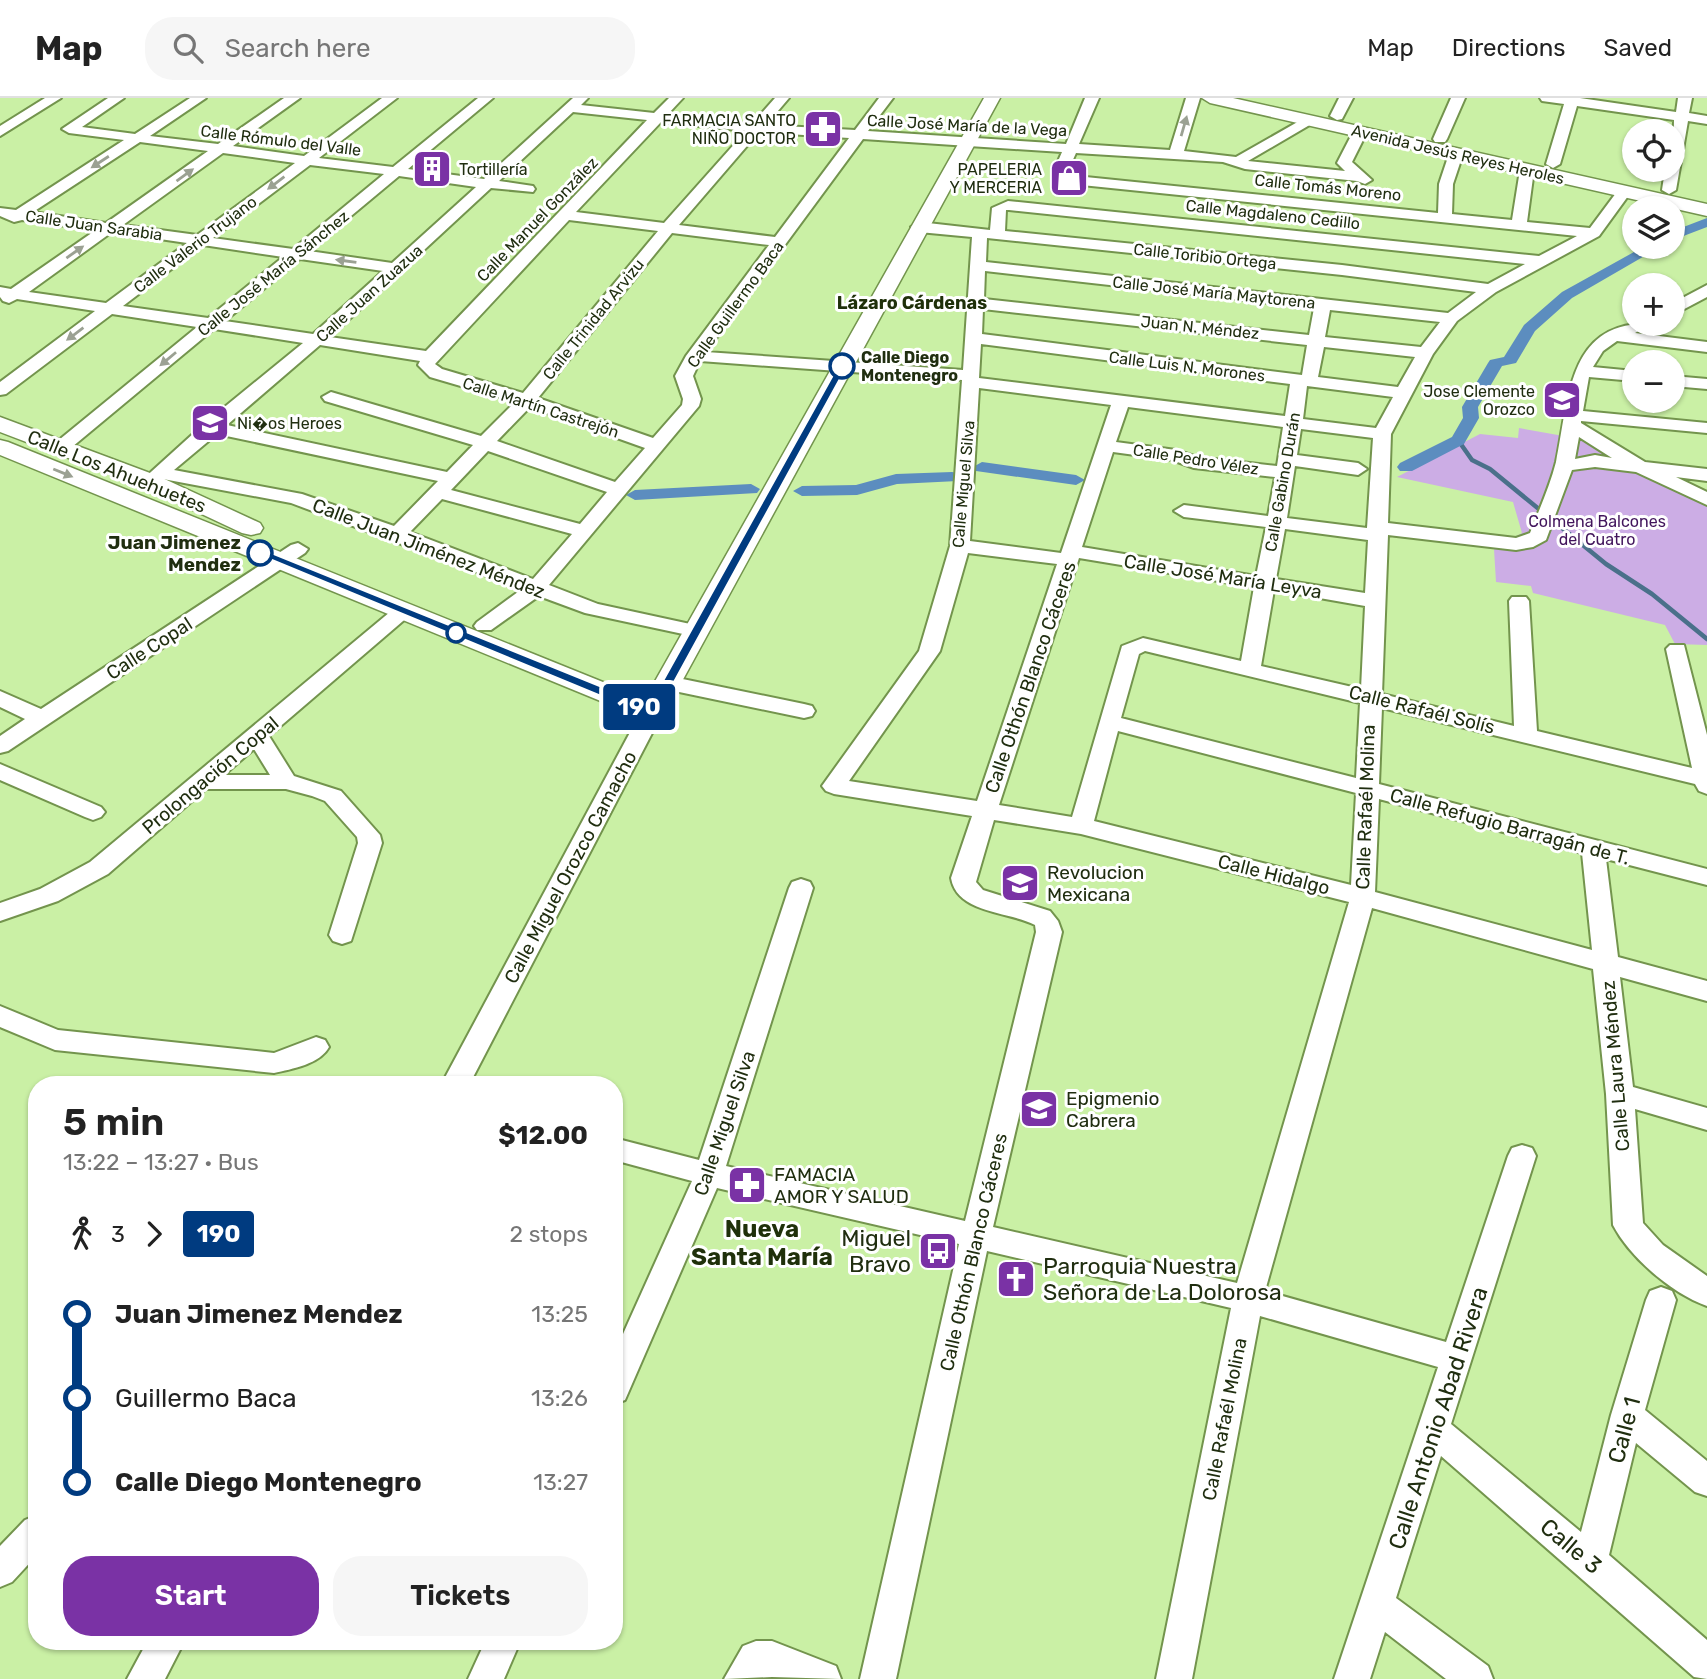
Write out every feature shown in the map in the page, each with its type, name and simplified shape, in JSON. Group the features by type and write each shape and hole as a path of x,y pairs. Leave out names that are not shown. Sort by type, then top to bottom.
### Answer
{"street":[{"path":"0,132 54,98"},
{"name":"Calle Rómulo del Valle","path":"117,98 69,129 528,189"},
{"path":"0,227 199,98"},
{"path":"5,297 111,228 293,98"},
{"name":"Calle Valerio Trujano","path":"0,390 390,98"},
{"name":"Calle José María Sánchez","path":"60,448 486,98"},
{"name":"Calle Manuel González","path":"428,361 676,98"},
{"name":"Calle Trinidad Arvizu","path":"397,534 527,400 669,227 782,98"},
{"name":"Calle Guillermo Baca","path":"484,626 535,589 692,403 684,376 694,356 886,98"},
{"name":"Calle Miguel Orozco Camacho","path":"460,1076 660,697 992,98"},
{"path":"1072,148 1092,98"},
{"path":"1176,155 1193,98"},
{"name":"Avenida Jesús Reyes Heroles","path":"1210,98 1707,210"},
{"name":"Avenida Jesús Reyes Heroles","path":"1254,98 1707,199"},
{"path":"1337,116 1346,98"},
{"path":"1440,139 1458,98"},
{"path":"1547,98 1707,120"},
{"path":"1682,117 1685,98"},
{"path":"1553,164 1572,100"},
{"name":"Calle José María de la Vega","path":"575,103 657,118 756,128 1072,148 1129,169 1176,155 1225,158 1237,162 1362,177"},
{"name":"Calle Juan Zuazua","path":"154,477 318,339 575,103"},
{"path":"1237,162 1308,120"},
{"name":"Calle Gabino Durán","path":"1250,668 1293,422 1316,340 1361,241 1367,184 1344,163 1360,132"},
{"name":"Calle Tomás Moreno","path":"1072,148 1059,177 1129,169 1158,188 1594,233"},
{"path":"1446,217 1446,184 1456,154"},
{"path":"1519,225 1527,170"},
{"path":"1669,190 1670,182"},
{"path":"1133,302 1149,218 1158,188"},
{"name":"Calle Rafaél Molina","path":"1174,1679 1248,1299 1363,897 1369,696 1382,435 1401,393 1424,354 1451,318 1490,289 1594,233 1624,191"},
{"name":"Calle Magdaleno Cedillo","path":"997,235 999,208 1002,205 1149,218 1540,261"},
{"name":"Calle Juan Sarabia","path":"0,212 397,268"},
{"path":"566,215 779,242"},
{"name":"Calle Toribio Ortega","path":"919,227 997,235 1133,302 1336,291 1490,289"},
{"name":"Calle Miguel Silva","path":"834,786 929,652 960,545 980,233"},
{"name":"Calle José María Maytorena","path":"978,266 1133,302 1336,291 1451,318"},
{"path":"1685,304 1707,290"},
{"name":"Calle Martín Castrejón","path":"5,297 109,308 318,339 428,361 436,373 527,400 658,446"},
{"name":"Juan N. Méndez","path":"975,303 1133,302 1316,340 1424,354"},
{"name":"Calle Luis N. Morones","path":"973,338 1133,302 1304,380 1401,393"},
{"path":"1685,309 1707,309"},
{"path":"1184,511 1274,523 1516,544 1535,540 1564,466 1582,371 1597,348 1622,333"},
{"path":"1614,336 1707,347"},
{"path":"694,356 842,366 971,379 1382,435"},
{"path":"1582,371 1622,375"},
{"path":"1685,382 1707,384"},
{"path":"331,397 484,443 620,490"},
{"name":"Calle Othón Blanco Cáceres","path":"878,1679 976,1235 1049,933 1046,921 1041,917 974,896 964,884 986,809 1121,401"},
{"path":"1574,420 1707,428"},
{"path":"1574,420 1639,466 1707,499"},
{"name":"Calle Los Ahuehuetes","path":"0,424 60,448 154,477 289,555 403,611 660,697"},
{"path":"211,427 444,485 584,531"},
{"name":"Calle Pedro Vélez","path":"1106,446 1175,455 1194,461 1358,469"},
{"name":"Calle Los Ahuehuetes","path":"0,447 484,626 660,697"},
{"path":"1564,466 1595,461 1707,475"},
{"name":"Calle Juan Jiménez Méndez","path":"154,477 286,496 397,534 592,609 697,631"},
{"name":"Calle José María Leyva","path":"960,545 1070,556 1264,582 1374,601"},
{"name":"Calle Copal","path":"0,746 289,555"},
{"path":"1520,601 1526,735"},
{"name":"Prolongación Copal","path":"0,912 48,895 99,868 403,611"},
{"name":"Calle Rafaél Solís","path":"1110,722 1129,650 1137,645 1151,645 1369,696 1706,781"},
{"path":"1677,649 1706,781"},
{"path":"660,697 804,711"},
{"path":"0,698 41,718"},
{"path":"1081,827 1110,722"},
{"name":"Calle Refugio Barragán de T.","path":"1110,722 1707,877"},
{"path":"257,735 286,782"},
{"path":"0,771 93,812"},
{"path":"202,782 286,782 333,796 368,835 369,851 342,935"},
{"name":"Calle Hidalgo","path":"834,786 986,809 1081,827 1363,897 1707,991"},
{"name":"Calle Laura Méndez","path":"1593,848 1620,1094 1628,1224 1634,1237 1646,1250 1671,1265"},
{"name":"Calle Miguel Silva","path":"623,1370 709,1174 801,888"},
{"path":"0,1016 55,1040 274,1063 292,1059 316,1047"},
{"path":"1620,1094 1707,1119"},
{"path":"623,1151 709,1174 1248,1299 1457,1359"},
{"name":"Calle Antonio Abad Rivera","path":"1352,1679 1522,1156"},
{"path":"1671,1265 1707,1276"},
{"path":"1671,1265 1707,1293"},
{"name":"Calle 1","path":"1590,1561 1627,1415 1661,1300"},
{"path":"1627,1415 1707,1481"},
{"name":"Calle 3","path":"1433,1430 1590,1561 1707,1664"},
{"path":"0,1570 28,1540"},
{"path":"1377,1605 1475,1679"},
{"path":"145,1679 161,1650"},
{"path":"486,1679 499,1650"},
{"path":"742,1679 756,1659 772,1659 823,1679"}],"green space":[{"name":"Colmena Balcones del Cuatro","path":"1519,428 1586,440 1707,503 1707,645 1675,644 1665,625 1533,593 1531,586 1496,582 1494,549 1522,533 1513,502 1397,477 1480,434 1518,438"}],"waterway":[{"path":"1685,231 1707,222"},
{"path":"1406,467 1458,440 1471,418 1470,407 1496,363 1510,360 1529,328 1567,295 1632,259"},
{"path":"1458,440 1472,460 1490,469 1606,564 1652,594 1707,639"},
{"path":"982,467 1076,480"},
{"path":"802,491 857,490 896,479 952,477"},
{"path":"635,495 751,489"}],"bus line":[{"name":"190","path":"260,553 652,712 842,366"}],"place":[{"name":"FARMACIA SANTO NIÑO DOCTOR","path":"823,129"},
{"name":"Tortillería","path":"432,169"},
{"name":"PAPELERIA Y MERCERIA","path":"1069,178"},
{"name":"Calle Diego Montenegro","path":"842,366"},
{"name":"Jose Clemente Orozco","path":"1562,400"},
{"name":"Ni�os Heroes","path":"210,423"},
{"name":"Juan Jimenez Mendez","path":"260,553"},
{"name":"Revolucion Mexicana","path":"1020,883"},
{"name":"Epigmenio Cabrera","path":"1039,1109"},
{"name":"FAMACIA AMOR Y SALUD","path":"747,1185"},
{"name":"Miguel Bravo","path":"938,1251"},
{"name":"Parroquia Nuestra Señora de La Dolorosa","path":"1016,1279"}],"district":[{"name":"Lázaro Cárdenas","path":"912,303"},
{"name":"Nueva Santa María","path":"762,1243"}]}
